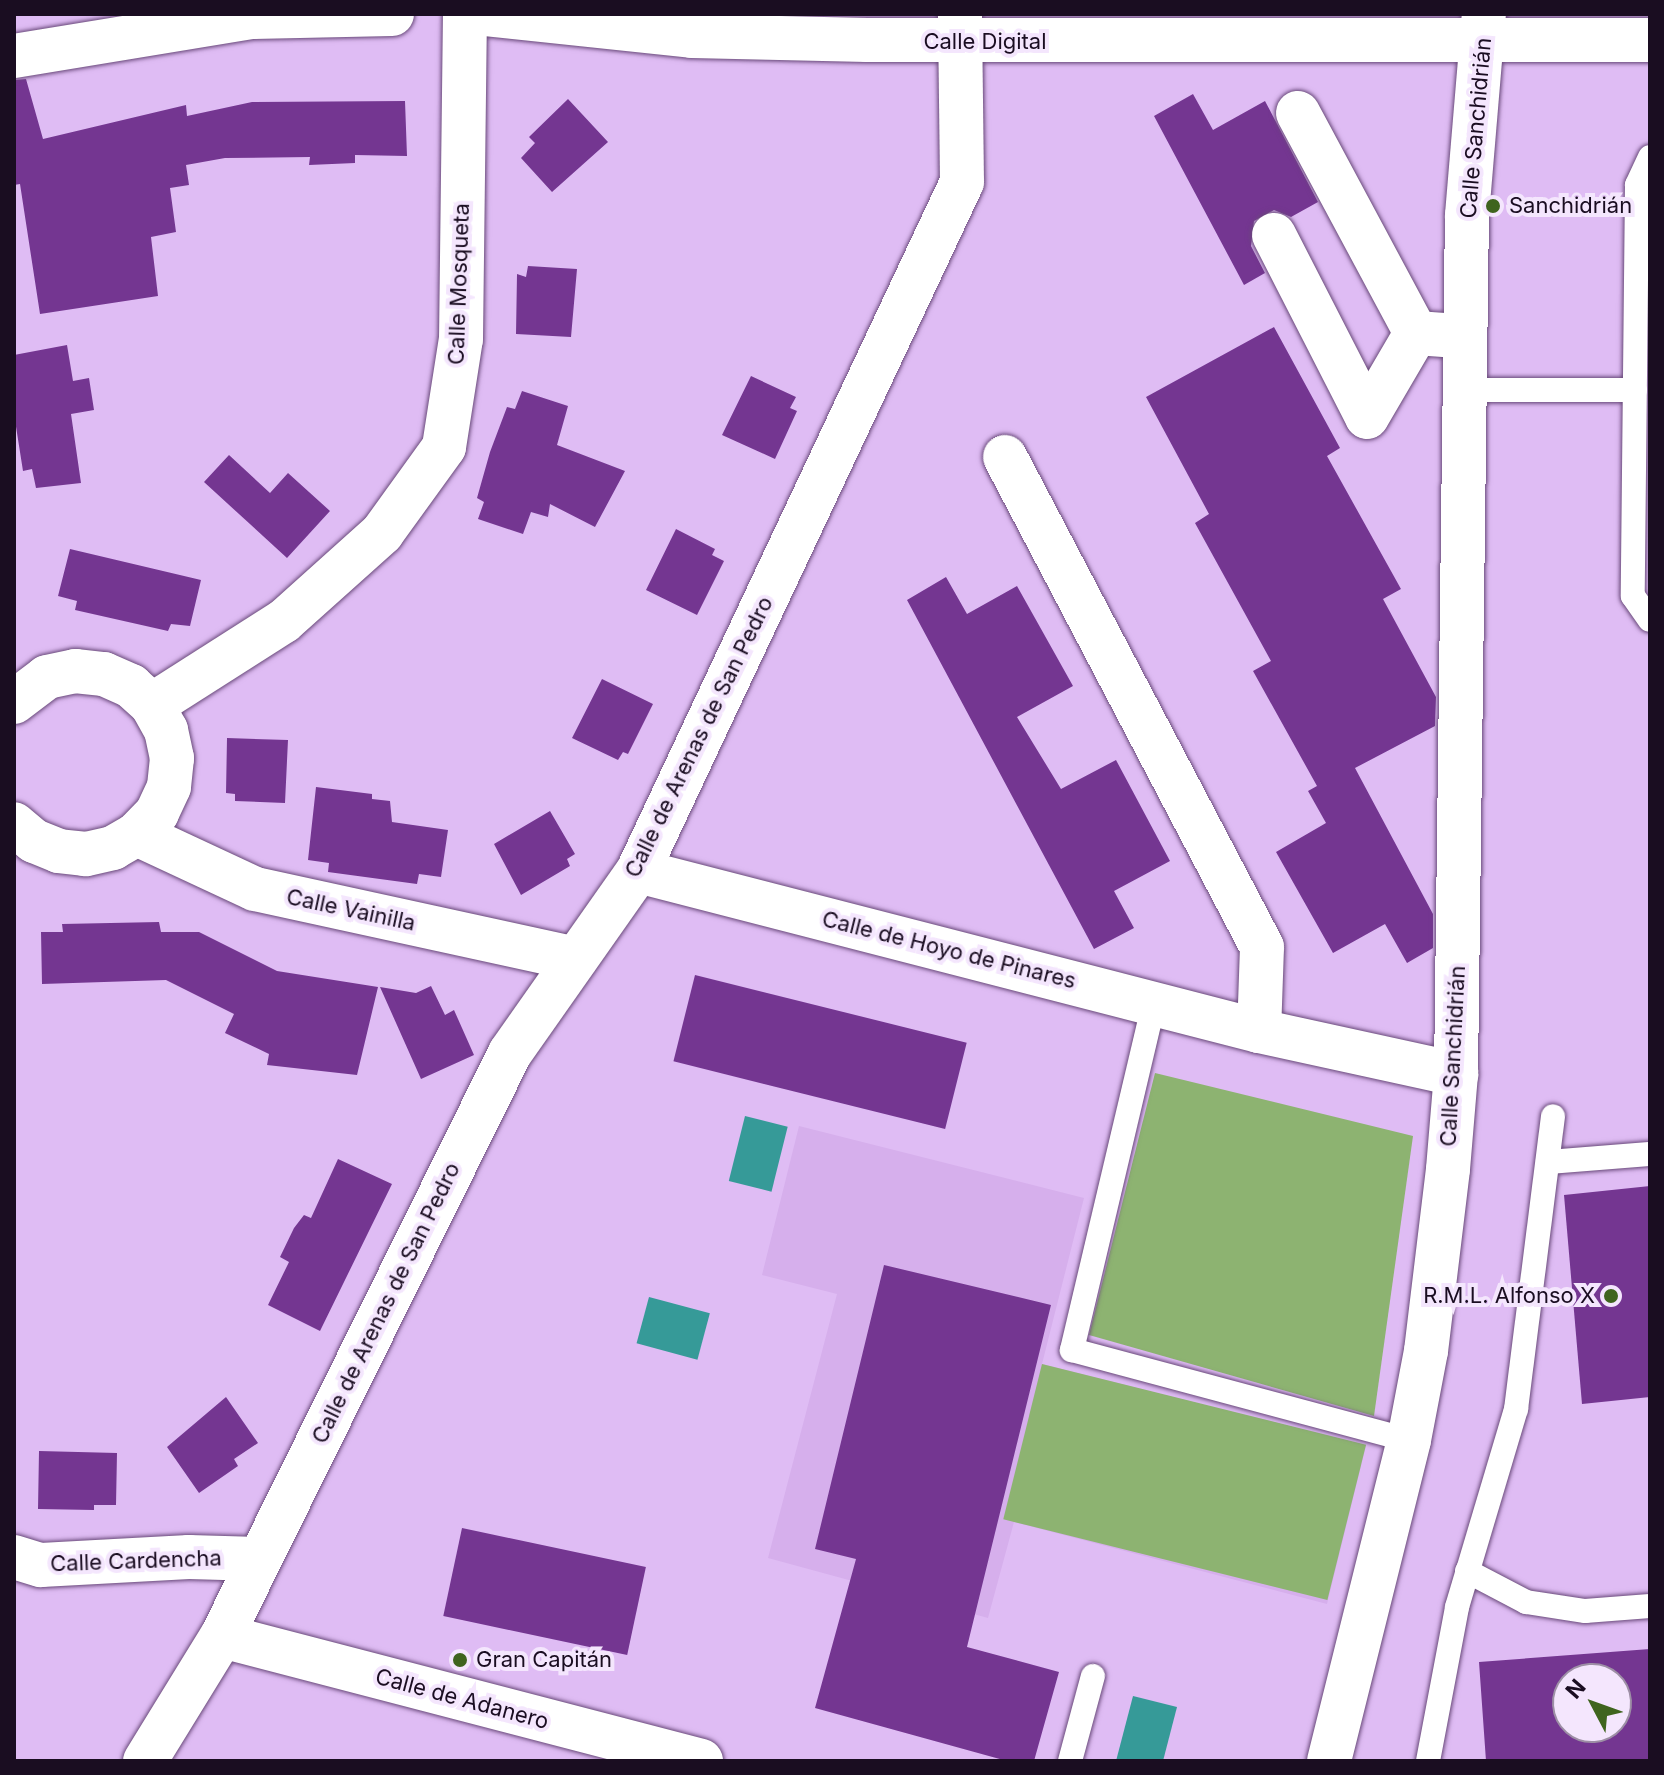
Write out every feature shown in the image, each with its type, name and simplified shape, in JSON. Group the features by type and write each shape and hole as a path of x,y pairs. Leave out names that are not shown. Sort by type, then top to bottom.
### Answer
{"street":[{"path":"14,56 252,16 392,14"},
{"name":"Calle Mosqueta","path":"152,705 284,621 382,533 444,447 461,339 465,14"},
{"name":"Calle Digital","path":"486,14 692,36 960,28 1485,27 1650,40"},
{"name":"Calle Sanchidrián","path":"1329,1761 1409,1440 1428,1336 1456,1074 1467,215 1485,27"},
{"name":"Calle de Arenas de San Pedro","path":"145,1761 222,1636 510,1053 638,871 962,182 960,28"},
{"path":"1298,113 1416,333"},
{"path":"1274,235 1367,417 1416,333"},
{"path":"1416,333 1466,338"},
{"path":"1005,457 1262,947 1259,1031"},
{"path":"17,683 75,671 104,674 131,686 152,705 166,730 172,758 169,787 157,813 137,834 86,854 21,843"},
{"name":"Calle Vainilla","path":"137,834 255,889 575,959"},
{"name":"Calle de Hoyo de Pinares","path":"638,871 1259,1031 1456,1074"},
{"name":"Calle Cardencha","path":"14,1557 41,1565 189,1557 259,1559"},
{"name":"Calle de Adanero","path":"222,1636 701,1761"}],"lane":[{"path":"1650,157 1637,185 1633,596 1650,620"},
{"path":"1466,390 1635,390"},
{"path":"1154,1003 1072,1350 1409,1440"},
{"path":"1428,1761 1467,1571 1516,1409 1553,1116"},
{"path":"1548,1162 1650,1154"},
{"path":"1467,1571 1526,1602 1585,1611 1650,1606"},
{"path":"1070,1761 1093,1676"}],"shaded area":[{"path":"1155,1073 1413,1136 1374,1416 1089,1335"},
{"path":"745,1116 788,1127 771,1192 729,1181"},
{"path":"799,1126 1084,1198 1042,1364 1366,1446 1327,1604 1014,1522 988,1618 768,1558 837,1294 762,1275"},
{"path":"649,1297 710,1313 697,1360 637,1343"},
{"path":"1042,1364 1366,1445 1327,1600 1003,1519"},
{"path":"1133,1696 1177,1707 1163,1761 1116,1761"}],"building":[{"path":"26,79 43,139 186,105 187,116 252,102 405,101 407,156 355,155 355,163 309,165 310,157 225,158 186,165 189,185 170,188 176,232 151,237 158,296 40,314 20,184 14,185 14,80"},
{"path":"1193,94 1213,130 1265,101 1318,202 1291,217 1274,210 1254,221 1251,246 1265,273 1244,285 1154,116"},
{"path":"568,99 608,142 552,192 521,158 535,143 529,137"},
{"path":"528,266 577,269 571,337 516,334 517,274 526,277"},
{"path":"1274,327 1340,448 1327,456 1401,589 1383,599 1436,697 1435,726 1355,768 1433,914 1433,948 1407,963 1385,924 1333,953 1276,852 1326,823 1308,791 1317,786 1253,671 1271,661 1195,523 1209,514 1146,397"},
{"path":"67,345 73,381 89,378 94,410 71,414 81,483 36,488 32,469 23,471 14,414 14,355"},
{"path":"751,376 796,397 790,408 797,411 775,459 722,435"},
{"path":"522,391 568,406 557,445 625,471 595,527 550,504 548,517 531,512 523,534 478,519 484,502 477,498 490,452 507,407 515,409"},
{"path":"229,455 270,493 288,473 330,511 287,558 204,482"},
{"path":"676,529 715,549 712,555 724,561 697,615 646,590"},
{"path":"70,549 201,580 190,626 171,624 168,631 75,610 77,601 58,596"},
{"path":"946,577 967,614 1017,586 1073,686 1017,717 1061,789 1116,760 1170,861 1114,891 1134,928 1094,949 907,600"},
{"path":"602,679 653,704 628,754 623,752 618,760 572,738"},
{"path":"227,738 288,740 285,803 235,801 235,794 226,793"},
{"path":"316,787 372,794 372,799 390,801 392,822 448,830 441,877 419,874 417,884 328,872 329,863 308,860"},
{"path":"550,811 575,854 567,859 570,866 521,895 494,844"},
{"path":"159,922 161,932 199,932 277,971 378,987 357,1075 267,1065 269,1054 225,1033 234,1014 166,980 42,984 41,932 63,932 62,924"},
{"path":"695,975 967,1043 945,1129 673,1061"},
{"path":"431,986 445,1015 454,1010 474,1055 421,1079 380,987 416,993"},
{"path":"338,1159 392,1184 320,1331 268,1305 289,1262 280,1257 304,1215 311,1218"},
{"name":"R.M.L. Alfonso X","path":"1650,1186 1650,1397 1582,1404 1564,1195"},
{"path":"884,1265 1051,1305 967,1647 1059,1672 1034,1761 1007,1761 815,1708 856,1559 815,1549"},
{"path":"226,1397 258,1443 234,1459 238,1466 199,1493 167,1447"},
{"path":"39,1451 117,1453 116,1505 94,1505 94,1510 38,1509"},
{"path":"462,1528 646,1567 627,1655 443,1616"},
{"path":"1650,1649 1650,1761 1486,1761 1479,1662"}],"place":[{"name":"Sanchidrián","path":"1493,206"},
{"name":"R.M.L. Alfonso X","path":"1611,1296"},
{"name":"Gran Capitán","path":"460,1660"}]}
